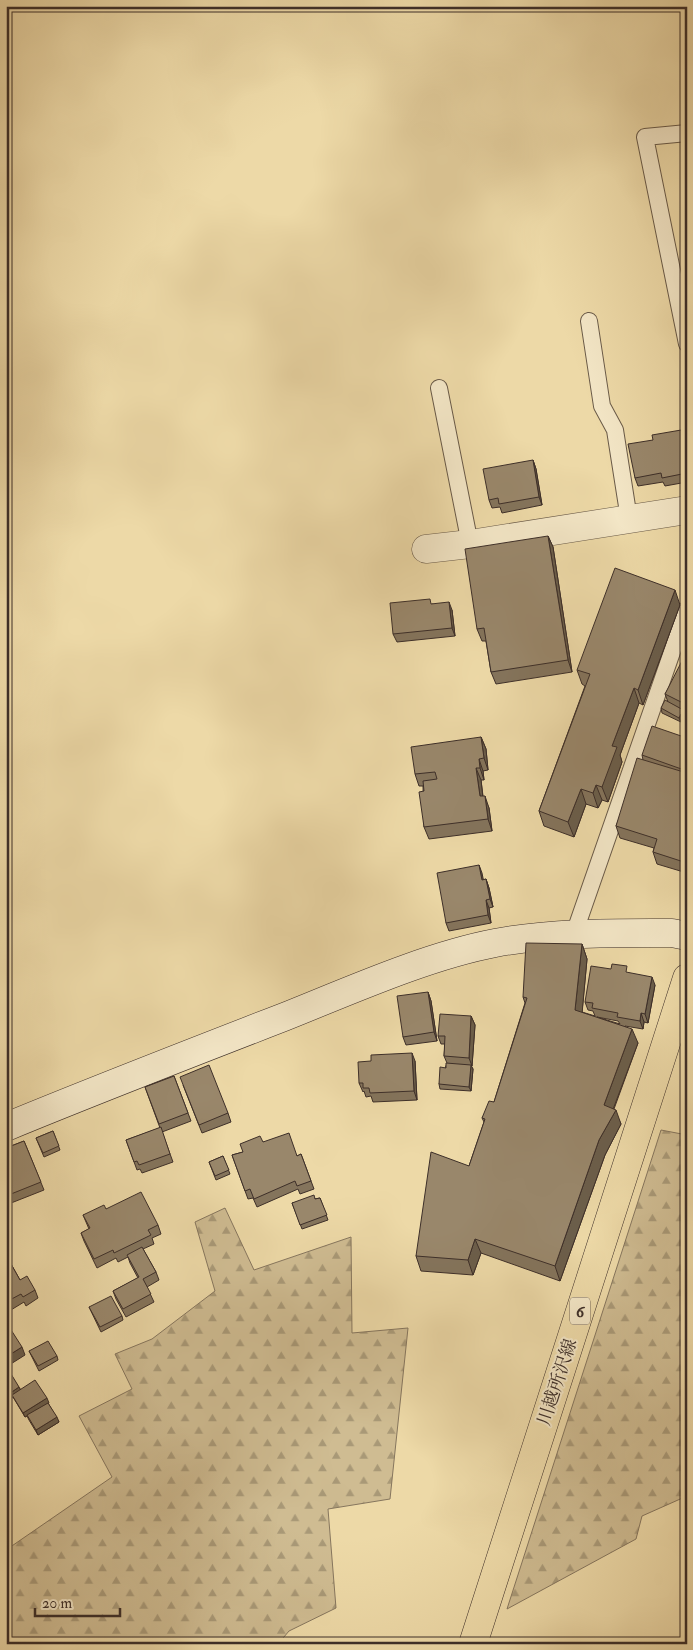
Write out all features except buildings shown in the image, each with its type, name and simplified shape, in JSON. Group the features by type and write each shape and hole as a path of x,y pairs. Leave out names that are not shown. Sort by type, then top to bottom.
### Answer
{"main road":[{"name":"川越所沢線","path":"473,1644 687,978"}],"street":[{"path":"426,549 470,544 687,510"},
{"path":"6,1128 324,1001 442,957 494,944 574,934 672,933 687,936"}],"lane":[{"path":"687,133 645,137 687,344"},
{"path":"589,321 602,406 615,430 629,519"},
{"path":"439,388 470,544"},
{"path":"574,934 687,608"}],"green space":[{"path":"661,1130 687,1135 687,1496 642,1516 636,1539 507,1609"},
{"path":"225,1208 254,1270 351,1237 352,1333 408,1328 390,1499 328,1509 336,1608 289,1631 278,1644 6,1644 6,1550 112,1477 79,1416 132,1389 115,1354 152,1339 215,1291 195,1222"}]}
